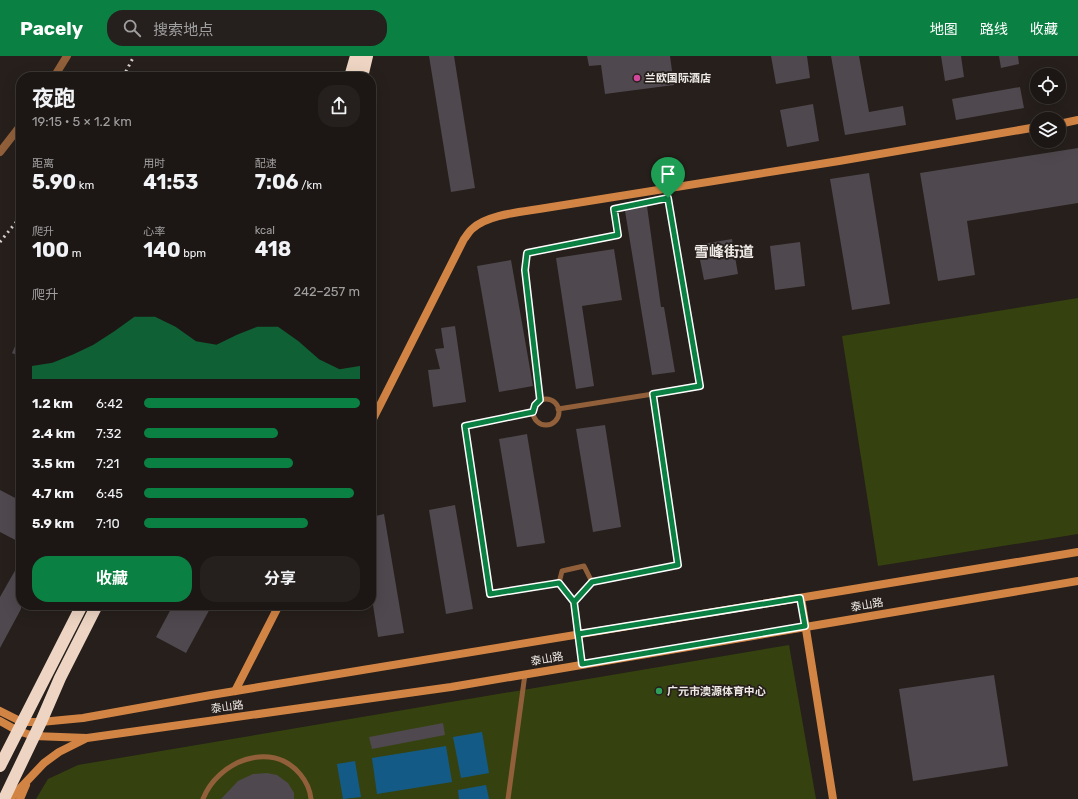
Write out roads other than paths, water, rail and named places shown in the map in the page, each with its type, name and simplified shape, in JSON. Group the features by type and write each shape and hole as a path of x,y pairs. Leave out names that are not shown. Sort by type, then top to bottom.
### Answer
{"highway":[{"path":"351,72 356,56"},
{"path":"363,72 367,56"},
{"path":"0,766 79,610"},
{"path":"4,799 41,722 60,678 94,610"}],"street":[{"path":"57,72 67,56"},
{"path":"1066,123 1078,120"},
{"path":"376,413 464,239 472,228 483,222 498,216 1030,128"},
{"path":"0,152 16,131"},
{"name":"泰山路","path":"20,726 41,722 83,718 235,691 1078,552"},
{"name":"泰山路","path":"20,726 34,736 87,738 450,687 1078,581"},
{"path":"800,598 834,799"},
{"path":"235,691 276,610"},
{"path":"0,710 20,726"},
{"path":"0,721 20,726"},
{"path":"10,799 44,763 59,752 87,738"},
{"path":"20,799 28,780"}],"lane":[{"path":"540,400 525,270 527,253 618,235 614,209 668,198 700,386 558,409"},
{"path":"574,602 592,582 678,565 653,394"},
{"path":"548,399 555,402 558,409 558,417 552,423 548,424 543,424 536,420 533,412 535,405 540,400 548,399"},
{"path":"533,412 465,426 490,594 559,583"},
{"path":"559,583 562,571 584,566 592,582"},
{"path":"559,583 574,602 582,664"},
{"path":"508,799 525,674"},
{"path":"203,799 212,783 224,770 240,761 265,756 280,759 295,768 306,781 311,799"}],"water":[{"path":"482,732 489,773 461,778 453,737"},
{"path":"446,746 452,782 377,794 372,758"},
{"path":"355,761 361,797 343,799 337,764"},
{"path":"486,785 489,799 459,799 458,790"}],"railway":[{"path":"126,72 134,56"},
{"path":"0,242 16,222"}],"place":[{"name":"兰欧国际酒店","path":"637,78"},
{"name":"广元市澳源体育中心","path":"659,691"}],"district":[{"name":"雪峰街道","path":"724,252"}]}
